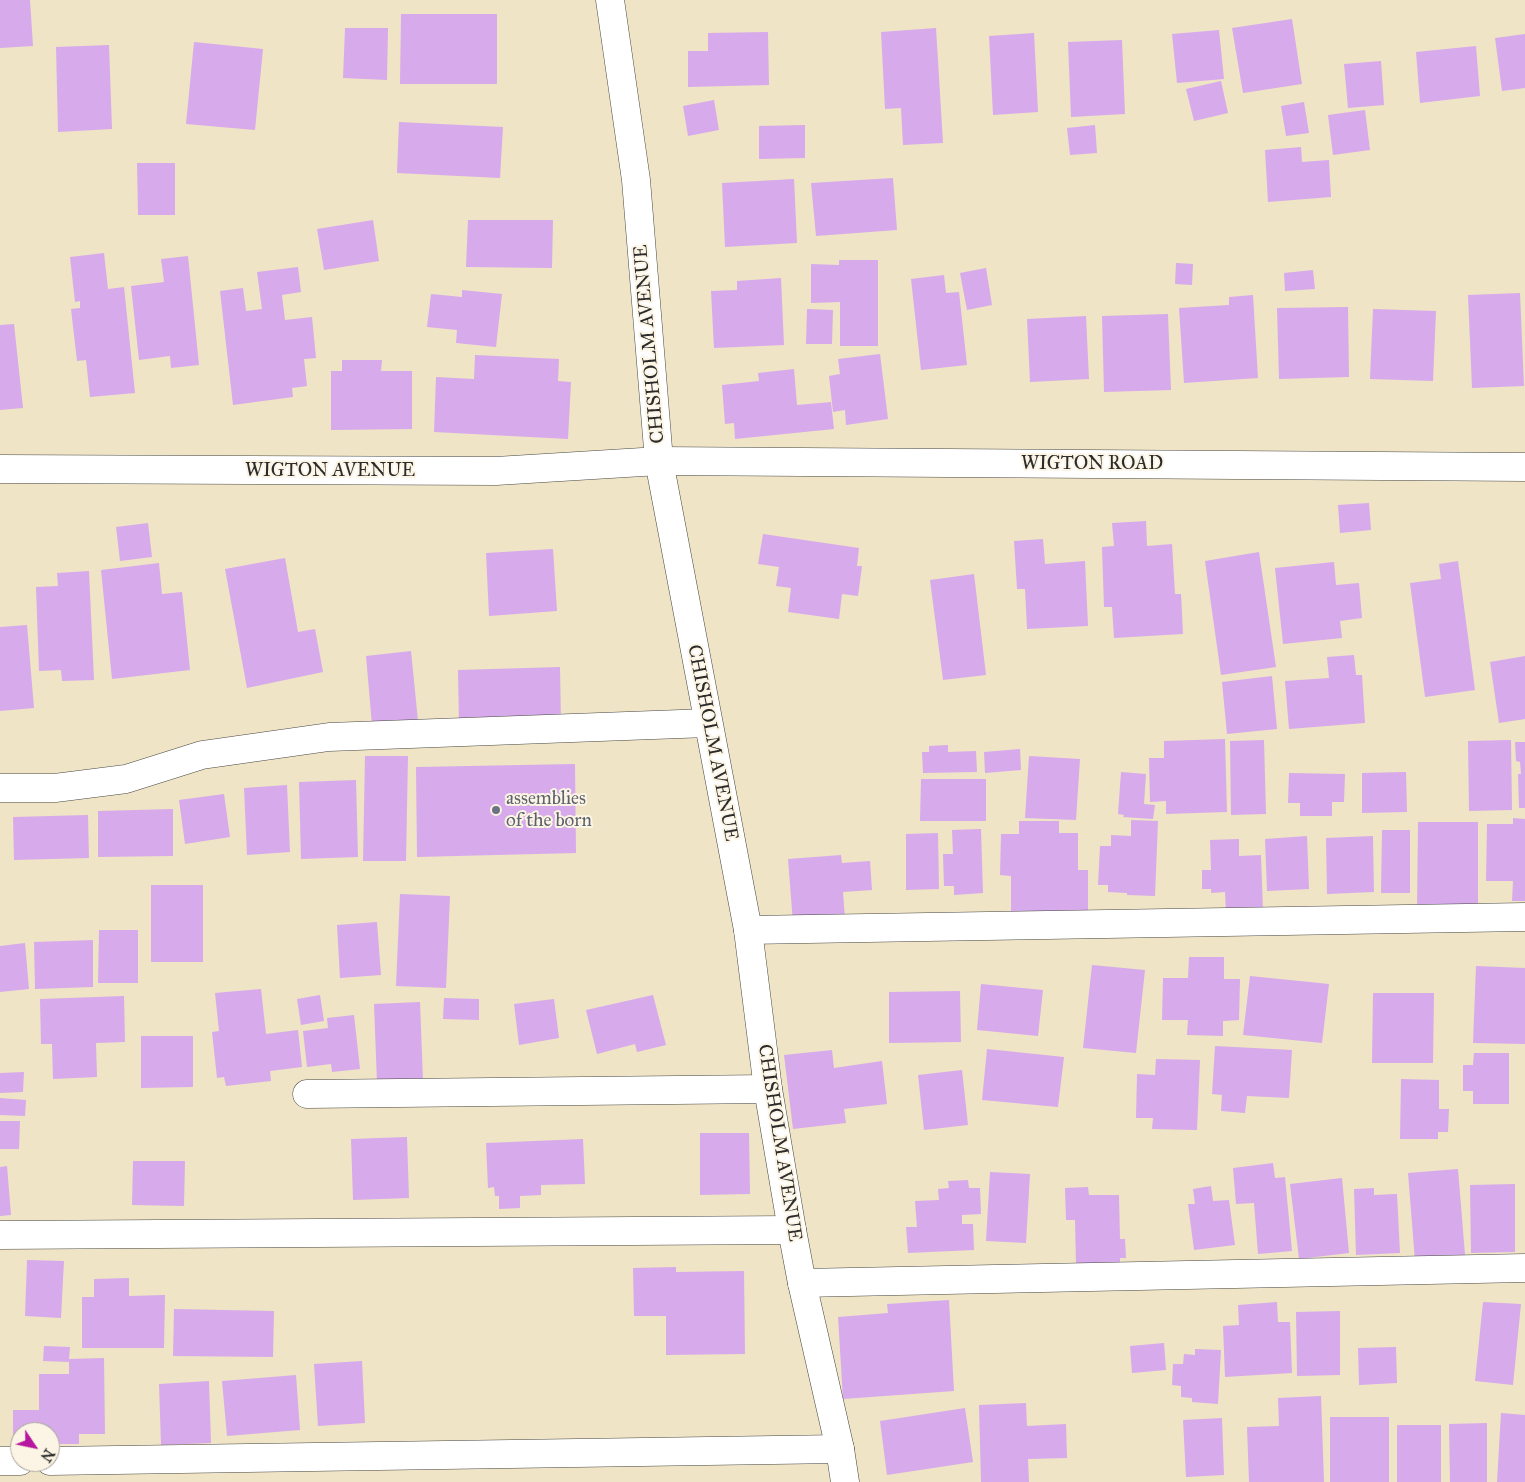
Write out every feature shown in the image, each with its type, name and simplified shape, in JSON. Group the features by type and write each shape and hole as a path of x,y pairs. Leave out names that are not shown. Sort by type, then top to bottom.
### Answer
{"street":[{"name":"CHISHOLM AVENUE","path":"610,0 636,180 659,461 748,930 768,1089 792,1230 802,1283 840,1449 845,1482"},
{"name":"WIGTON ROAD","path":"659,461 1525,467"},
{"name":"WIGTON AVENUE","path":"0,469 496,471 659,461"},
{"path":"0,788 56,788 126,779 202,755 329,737 708,723"},
{"path":"748,930 1525,917"},
{"path":"306,1094 768,1089"},
{"path":"0,1235 792,1230"},
{"path":"802,1283 1525,1268"},
{"path":"60,1460 840,1449"}],"building":[{"path":"0,0 30,0 33,46 0,48"},
{"path":"401,14 497,14 497,84 400,84"},
{"path":"1292,19 1302,84 1243,93 1232,28"},
{"path":"345,28 388,28 387,80 343,78"},
{"path":"936,28 943,143 903,145 901,108 885,109 881,32"},
{"path":"1219,30 1224,79 1177,83 1172,34"},
{"path":"768,32 769,85 688,87 688,51 708,51 708,33"},
{"path":"1034,33 1038,112 993,115 989,36"},
{"path":"1525,34 1525,88 1502,91 1495,38"},
{"path":"1122,40 1125,114 1071,117 1068,42"},
{"path":"194,42 263,49 255,130 186,124"},
{"path":"109,45 112,129 58,132 56,47"},
{"path":"1476,46 1480,96 1420,103 1416,52"},
{"path":"1381,61 1384,105 1348,108 1344,64"},
{"path":"1221,81 1228,113 1194,121 1186,89"},
{"path":"714,100 719,130 688,136 683,106"},
{"path":"1304,102 1309,133 1286,136 1281,106"},
{"path":"1365,110 1370,150 1333,155 1328,115"},
{"path":"399,122 503,127 500,178 397,173"},
{"path":"805,125 805,158 759,159 759,126"},
{"path":"1095,125 1097,153 1070,155 1067,128"},
{"path":"1301,147 1302,162 1329,160 1331,197 1268,202 1265,150"},
{"path":"137,163 175,163 175,215 138,215"},
{"path":"893,178 897,230 816,236 811,183"},
{"path":"794,179 797,243 725,247 722,183"},
{"path":"373,220 379,261 324,270 317,229"},
{"path":"468,220 553,220 552,268 466,267"},
{"path":"104,253 108,289 124,287 135,393 90,397 86,360 77,361 71,309 80,308 80,301 75,302 70,257"},
{"path":"188,256 199,365 171,368 170,356 139,360 131,286 164,282 161,259"},
{"path":"839,260 878,260 878,346 840,346 840,302 811,303 811,264 839,265"},
{"path":"1176,263 1193,264 1192,285 1175,284"},
{"path":"298,267 301,292 282,295 285,320 312,317 316,358 304,359 307,386 292,388 293,397 233,405 220,291 243,288 246,311 262,309 257,272"},
{"path":"986,268 992,305 967,310 960,273"},
{"path":"1313,270 1315,289 1285,291 1284,273"},
{"path":"944,275 946,293 959,292 967,365 921,370 911,279"},
{"path":"781,278 784,345 714,348 711,291 737,290 737,281"},
{"path":"462,290 502,294 496,347 456,343 457,330 427,327 431,294 462,297"},
{"path":"1520,293 1524,386 1472,388 1468,295"},
{"path":"1253,295 1258,378 1184,383 1179,308 1229,305 1229,297"},
{"path":"1348,307 1349,377 1279,379 1277,308"},
{"path":"807,309 833,310 832,344 806,344"},
{"path":"1373,309 1436,311 1433,381 1370,379"},
{"path":"1168,314 1171,390 1104,392 1102,316"},
{"path":"1086,316 1089,379 1030,382 1027,319"},
{"path":"14,324 23,408 0,410 0,325"},
{"path":"880,354 888,419 846,425 845,410 833,412 829,376 840,374 838,359"},
{"path":"475,355 559,359 558,381 571,382 568,439 434,432 436,377 474,379"},
{"path":"342,360 382,360 381,371 412,371 412,429 331,430 331,371 342,371"},
{"path":"794,369 797,405 831,402 834,429 735,439 734,423 725,424 722,385 759,381 758,373"},
{"path":"1369,503 1371,530 1340,533 1338,505"},
{"path":"1146,521 1147,546 1172,544 1175,594 1181,594 1183,634 1114,638 1112,607 1104,607 1102,547 1114,546 1112,523"},
{"path":"148,523 152,557 120,561 116,527"},
{"path":"763,534 859,548 857,566 862,566 858,596 842,594 839,619 788,612 791,588 776,586 779,567 758,564"},
{"path":"1043,539 1045,564 1085,561 1088,626 1027,629 1025,589 1017,589 1014,541"},
{"path":"553,549 557,611 489,616 486,553"},
{"path":"1259,552 1276,667 1221,675 1205,561"},
{"path":"285,558 298,632 315,629 323,672 247,688 225,569"},
{"path":"1458,561 1475,690 1425,697 1410,583 1441,579 1439,564"},
{"path":"1334,562 1336,585 1359,583 1362,618 1340,621 1342,638 1283,644 1275,568"},
{"path":"159,563 162,594 182,592 190,670 112,679 101,570"},
{"path":"89,571 94,680 62,681 61,670 39,671 36,587 58,586 57,573"},
{"path":"974,574 986,675 943,680 930,580"},
{"path":"27,625 34,708 0,711 0,627"},
{"path":"411,651 418,721 372,725 366,656"},
{"path":"1354,655 1356,675 1362,675 1365,723 1289,729 1285,681 1329,678 1327,657"},
{"path":"1525,656 1525,719 1499,723 1490,662"},
{"path":"560,667 561,723 459,726 458,670"},
{"path":"1272,676 1277,729 1227,734 1222,682"},
{"path":"1225,739 1227,812 1166,814 1166,801 1150,802 1149,758 1164,758 1164,741"},
{"path":"1264,740 1266,814 1231,815 1230,741"},
{"path":"1511,740 1512,810 1469,811 1468,741"},
{"path":"1515,742 1525,742 1525,808 1519,808 1518,774 1521,774 1520,762 1516,761"},
{"path":"948,745 948,752 976,751 977,772 923,773 922,752 929,752 929,746"},
{"path":"1020,749 1021,770 985,773 984,752"},
{"path":"365,756 408,756 406,861 363,861"},
{"path":"1029,756 1080,759 1076,820 1025,818"},
{"name":"assemblies of the born","path":"575,764 576,853 417,857 416,767"},
{"path":"1121,772 1146,774 1144,804 1155,805 1153,819 1123,817 1124,815 1118,814"},
{"path":"1406,772 1407,812 1362,813 1362,773"},
{"path":"1289,773 1345,774 1344,802 1332,802 1332,816 1300,816 1300,803 1288,803"},
{"path":"921,779 986,779 986,821 920,821"},
{"path":"356,780 358,857 301,859 299,782"},
{"path":"287,785 290,852 247,855 244,788"},
{"path":"224,794 230,837 185,844 179,800"},
{"path":"173,809 173,856 98,857 98,811"},
{"path":"88,815 89,858 14,860 13,817"},
{"path":"1513,818 1525,819 1525,901 1512,901 1513,881 1486,881 1487,824 1513,824"},
{"path":"1131,820 1158,821 1155,896 1108,892 1108,885 1098,885 1100,846 1111,846 1111,835 1131,836"},
{"path":"1019,821 1059,821 1059,833 1078,833 1078,870 1088,870 1088,914 1011,914 1011,876 1000,875 1001,834 1019,834"},
{"path":"1418,822 1478,822 1478,913 1417,913"},
{"path":"981,829 983,893 954,895 954,886 944,886 943,854 953,854 952,830"},
{"path":"1382,830 1410,830 1410,893 1381,893"},
{"path":"938,833 939,889 906,890 906,834"},
{"path":"1307,836 1309,889 1267,891 1265,839"},
{"path":"1373,836 1374,892 1327,894 1326,838"},
{"path":"1239,839 1239,856 1261,855 1263,911 1226,912 1225,892 1211,893 1211,889 1202,889 1202,870 1211,870 1210,840"},
{"path":"841,855 842,863 870,861 872,890 843,892 845,919 793,923 788,859"},
{"path":"151,885 203,885 203,962 151,962"},
{"path":"400,894 450,896 446,988 396,986"},
{"path":"377,922 381,975 340,978 337,925"},
{"path":"99,930 138,930 138,983 98,983"},
{"path":"93,940 93,987 35,989 34,942"},
{"path":"25,943 29,989 0,992 0,946"},
{"path":"1189,957 1224,957 1224,979 1240,979 1239,1020 1223,1021 1223,1036 1187,1035 1188,1020 1162,1020 1163,978 1188,978"},
{"path":"1092,965 1145,970 1136,1053 1083,1048"},
{"path":"1476,966 1525,968 1525,1044 1473,1043"},
{"path":"1250,976 1329,984 1322,1043 1243,1035"},
{"path":"981,984 1043,990 1038,1036 977,1030"},
{"path":"261,989 266,1034 298,1030 302,1067 270,1071 271,1081 226,1086 224,1077 217,1078 212,1032 219,1031 215,993"},
{"path":"960,991 961,1042 889,1043 889,992"},
{"path":"1373,993 1434,993 1433,1063 1372,1063"},
{"path":"320,995 324,1021 301,1025 297,999"},
{"path":"653,995 666,1045 637,1052 635,1044 597,1054 586,1010"},
{"path":"124,996 125,1042 96,1043 97,1077 53,1079 52,1044 41,1044 40,999"},
{"path":"444,998 479,999 479,1020 443,1019"},
{"path":"554,999 559,1038 519,1045 514,1004"},
{"path":"420,1002 423,1081 377,1083 374,1004"},
{"path":"354,1015 360,1069 332,1072 331,1064 307,1067 303,1031 328,1028 327,1018"},
{"path":"141,1036 193,1036 193,1087 141,1088"},
{"path":"1215,1046 1292,1050 1289,1098 1247,1096 1245,1113 1221,1111 1222,1095 1212,1094"},
{"path":"987,1049 1064,1057 1058,1107 982,1100"},
{"path":"832,1050 834,1068 882,1061 887,1104 844,1109 846,1123 793,1129 784,1055"},
{"path":"1474,1053 1509,1053 1509,1104 1473,1104 1473,1091 1463,1091 1463,1065 1473,1065"},
{"path":"1156,1059 1200,1060 1197,1130 1152,1129 1153,1118 1136,1118 1137,1074 1155,1075"},
{"path":"962,1070 968,1125 924,1130 918,1075"},
{"path":"24,1072 23,1092 0,1093 0,1073"},
{"path":"1401,1079 1439,1080 1439,1109 1449,1109 1448,1132 1438,1132 1438,1139 1400,1139"},
{"path":"0,1098 26,1100 25,1116 0,1115"},
{"path":"0,1121 20,1121 19,1149 0,1149"},
{"path":"700,1133 749,1133 750,1194 700,1195"},
{"path":"407,1137 409,1198 353,1200 351,1139"},
{"path":"583,1139 585,1184 541,1185 541,1195 520,1196 520,1208 499,1209 499,1196 495,1196 494,1187 488,1188 486,1143"},
{"path":"133,1161 185,1161 184,1206 132,1205"},
{"path":"1273,1163 1275,1178 1285,1177 1292,1251 1258,1254 1254,1203 1236,1204 1233,1168"},
{"path":"7,1166 11,1215 0,1216 0,1167"},
{"path":"1458,1169 1465,1255 1415,1261 1408,1173"},
{"path":"990,1172 1030,1174 1026,1243 986,1241"},
{"path":"1342,1178 1349,1253 1299,1259 1290,1184"},
{"path":"968,1180 969,1188 980,1188 981,1214 962,1215 962,1224 973,1224 974,1250 908,1253 906,1227 917,1227 915,1201 939,1200 938,1189 949,1188 948,1181"},
{"path":"1515,1184 1515,1252 1471,1253 1470,1185"},
{"path":"1211,1186 1213,1201 1229,1200 1235,1245 1194,1250 1188,1204 1195,1204 1193,1189"},
{"path":"1088,1187 1089,1195 1119,1195 1120,1239 1125,1239 1126,1258 1120,1258 1120,1264 1076,1265 1075,1220 1066,1220 1065,1188"},
{"path":"1374,1188 1374,1195 1397,1194 1400,1253 1356,1255 1354,1189"},
{"path":"27,1260 64,1261 61,1318 25,1316"},
{"path":"676,1267 676,1272 744,1271 745,1354 666,1355 666,1316 634,1316 633,1268"},
{"path":"129,1278 129,1296 165,1295 164,1348 82,1348 82,1297 94,1297 94,1279"},
{"path":"949,1300 954,1391 843,1399 838,1317 888,1313 887,1304"},
{"path":"1277,1302 1278,1322 1290,1322 1292,1373 1225,1377 1223,1326 1239,1325 1238,1305"},
{"path":"1483,1302 1521,1304 1513,1385 1475,1381"},
{"path":"174,1309 274,1311 273,1357 173,1356"},
{"path":"1340,1311 1340,1375 1297,1376 1296,1312"},
{"path":"1164,1343 1166,1370 1132,1373 1130,1346"},
{"path":"44,1346 70,1347 69,1359 104,1358 105,1434 79,1434 79,1444 60,1444 60,1422 13,1422 13,1410 39,1410 39,1374 69,1374 69,1362 43,1361"},
{"path":"1396,1347 1397,1383 1359,1385 1358,1348"},
{"path":"1195,1349 1221,1350 1218,1404 1192,1402 1192,1398 1181,1397 1181,1386 1172,1385 1173,1364 1183,1364 1184,1354 1195,1355"},
{"path":"362,1361 365,1423 318,1426 314,1364"},
{"path":"296,1375 300,1430 227,1436 222,1381"},
{"path":"209,1381 211,1443 161,1445 159,1384"},
{"path":"1321,1396 1324,1482 1249,1482 1247,1427 1279,1426 1278,1398"},
{"path":"1026,1403 1027,1426 1066,1424 1067,1458 1028,1459 1029,1482 981,1482 979,1405"},
{"path":"965,1408 973,1462 887,1475 880,1421"},
{"path":"1501,1413 1525,1415 1525,1482 1497,1482"},
{"path":"1330,1417 1389,1417 1389,1482 1330,1482"},
{"path":"1222,1418 1224,1475 1186,1477 1183,1420"},
{"path":"1487,1423 1487,1482 1450,1482 1449,1424"},
{"path":"1397,1425 1441,1425 1441,1482 1397,1482"}],"place":[{"name":"assemblies of the born","path":"496,810"}]}
